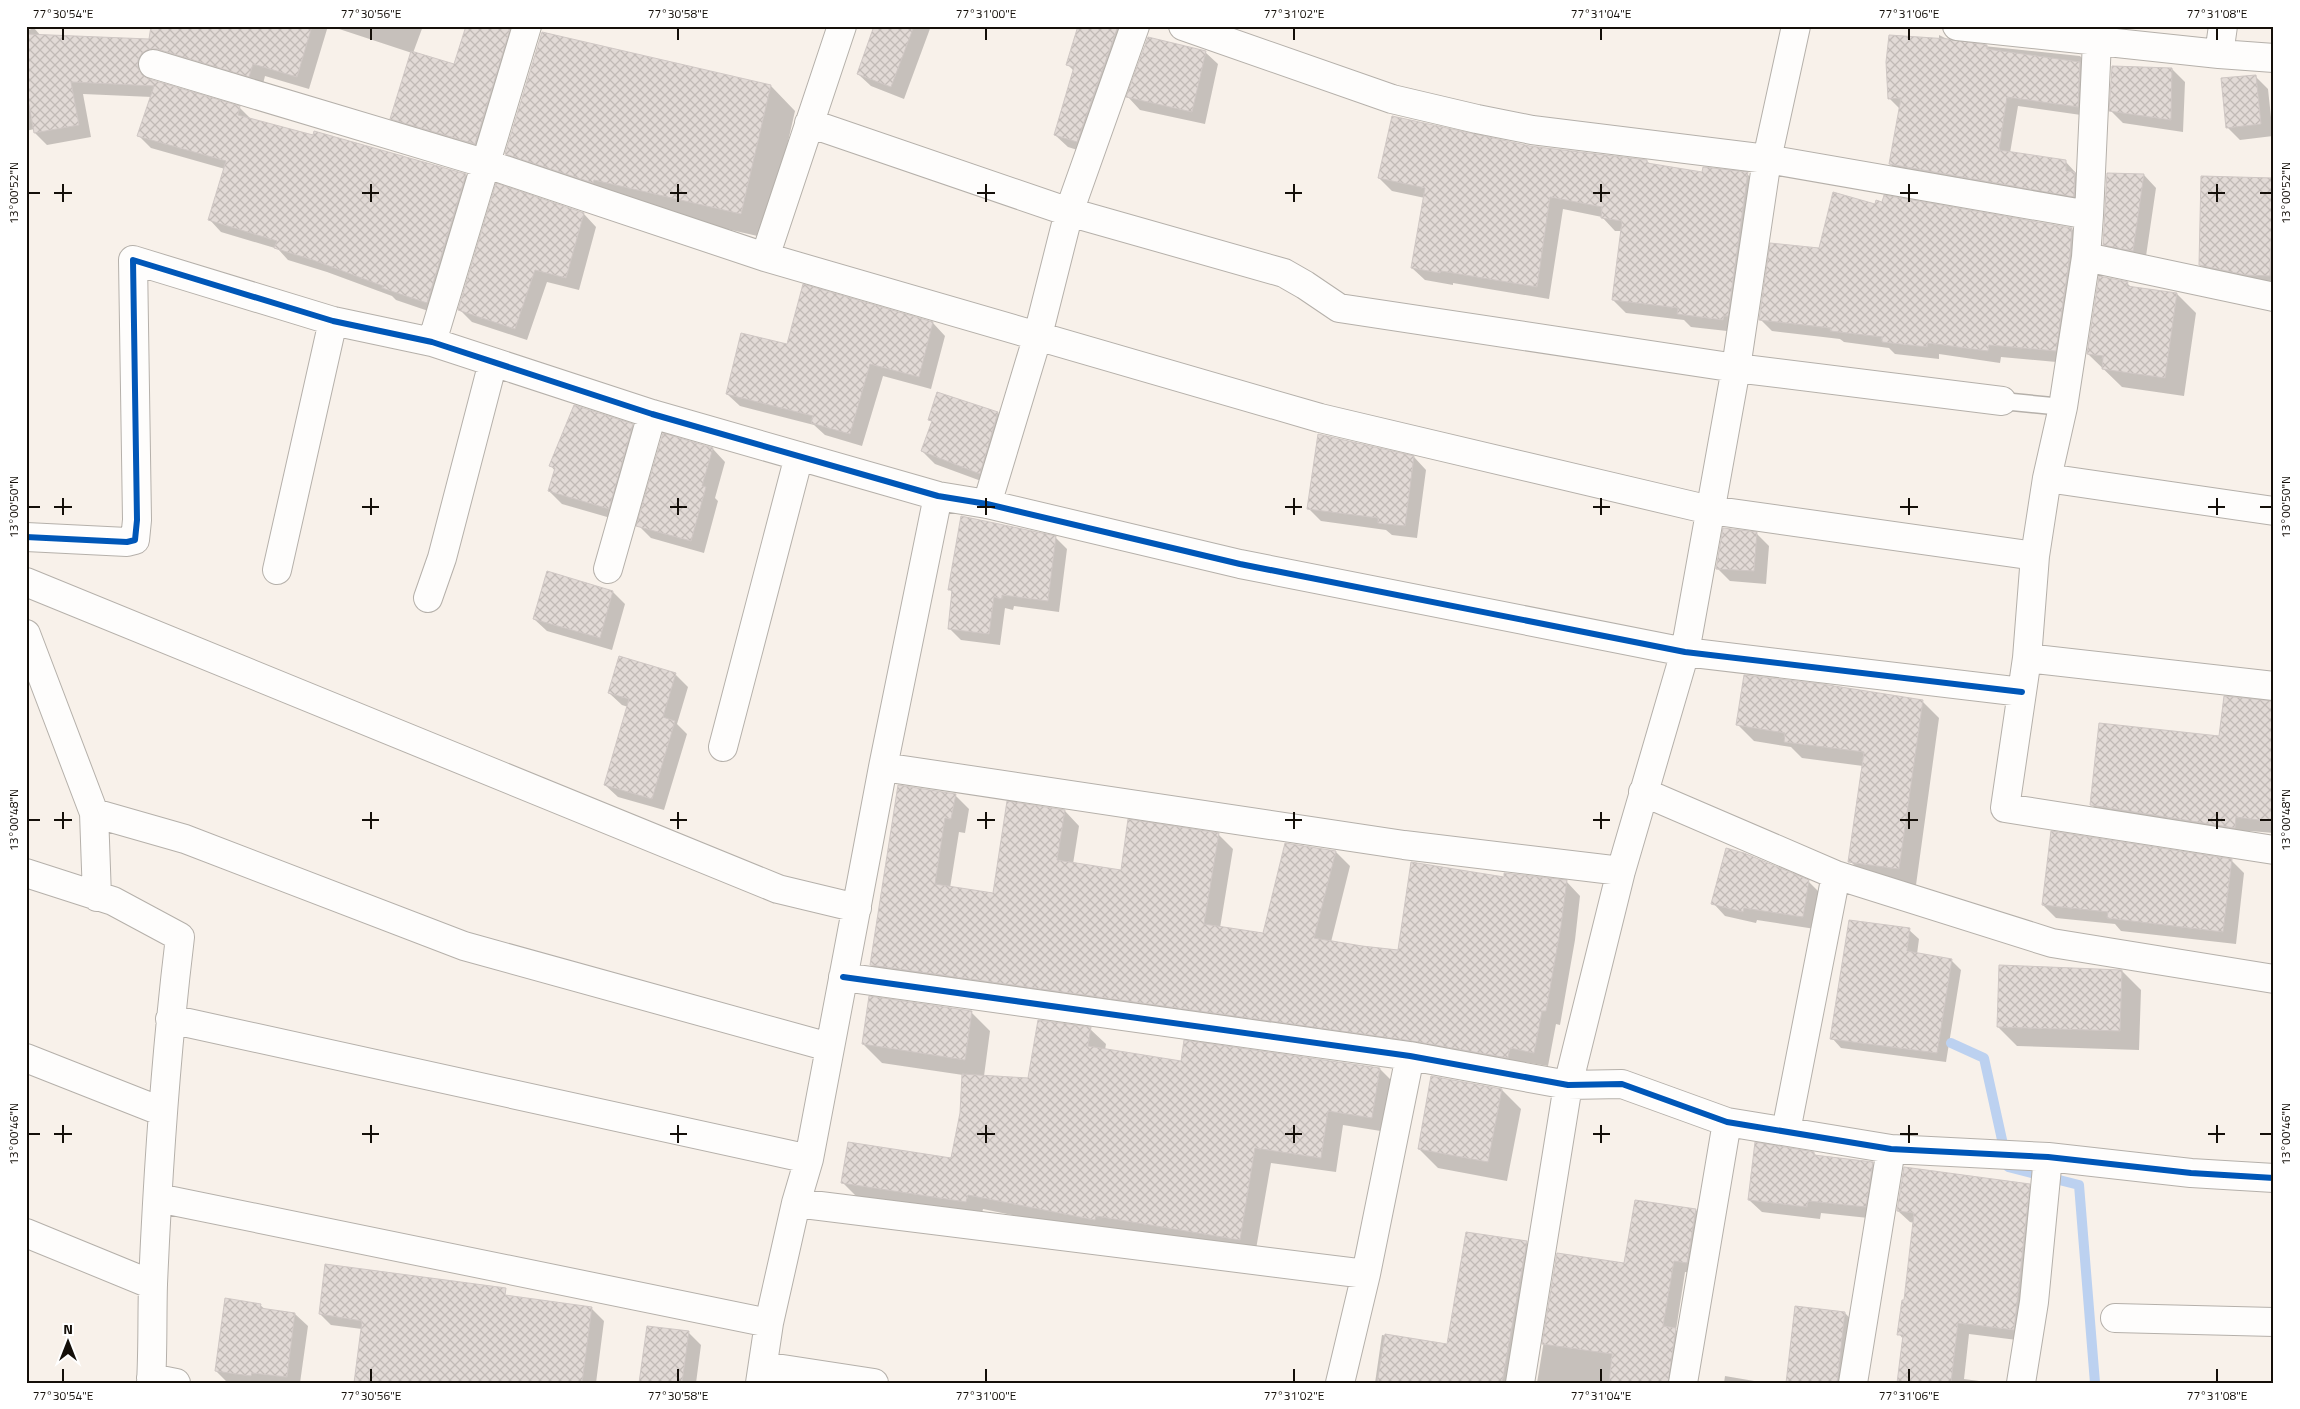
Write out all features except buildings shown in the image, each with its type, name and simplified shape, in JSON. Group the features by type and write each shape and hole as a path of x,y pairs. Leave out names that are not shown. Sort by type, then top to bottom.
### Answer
{"street":[{"path":"432,342 527,26"},
{"path":"765,257 842,26"},
{"path":"987,504 1038,335 1069,212 1135,26"},
{"path":"1183,26 1392,99 1467,117 1532,130 1767,159 2089,214"},
{"path":"1520,1383 1568,1086 1621,871 1684,652 1736,368 1767,159 1796,26"},
{"path":"1958,26 2219,54 2274,58"},
{"path":"2219,54 2223,26"},
{"path":"2097,41 2086,257 2063,406 2047,478 2035,556 2027,658 2005,808 2274,850"},
{"path":"153,64 487,164 765,257 1320,418 1710,510 2035,556"},
{"path":"809,123 1069,212 1284,273 1305,284 1340,308 1736,368 2002,401"},
{"path":"2086,257 2274,297"},
{"path":"26,536 127,542 135,540 133,260 333,321 432,342 652,414 938,496 987,504 1240,564 1684,652 2022,692"},
{"path":"277,570 333,321"},
{"path":"428,598 442,558 493,362"},
{"path":"608,569 652,414"},
{"path":"722,747 799,456"},
{"path":"2047,478 2274,511"},
{"path":"874,1383 762,1374 769,1323 796,1203 809,1160 883,768 938,496"},
{"path":"26,582 778,889 857,908"},
{"path":"26,634 31,659 94,813 97,897"},
{"path":"2027,658 2274,686"},
{"path":"883,768 1404,845 1621,871"},
{"path":"1643,792 1836,875 2052,943 2274,979"},
{"path":"94,813 185,839 464,946 829,1047"},
{"path":"26,873 113,901 180,937 170,1019 153,1285 160,1381"},
{"path":"1786,1131 1836,875"},
{"path":"843,977 1410,1056 1568,1086 1622,1084 1727,1122 1891,1149 1989,1154 2191,1173 2274,1178"},
{"path":"170,1019 809,1160"},
{"path":"1340,1383 1366,1274 1410,1056"},
{"path":"26,1058 163,1112"},
{"path":"1683,1383 1727,1122"},
{"path":"1853,1383 1891,1149"},
{"path":"2021,1383 2034,1302 2044,1193 2040,1158"},
{"path":"158,1198 769,1323"},
{"path":"796,1203 1366,1274"},
{"path":"26,1233 153,1285"},
{"path":"2115,1318 2274,1322"}],"lane":[{"path":"2002,401 2063,406"}],"waterway":[{"path":"1951,1043 1984,1058 2008,1167 2079,1185 2095,1383"}],"cycle path":[{"path":"26,537 127,542 135,540 137,520 133,260 333,321 432,342 652,414 938,496 987,504 1240,564 1685,652 2022,692"},
{"path":"843,977 1410,1056 1568,1085 1622,1084 1727,1122 1891,1149 2048,1157 2191,1173 2274,1178"}]}
